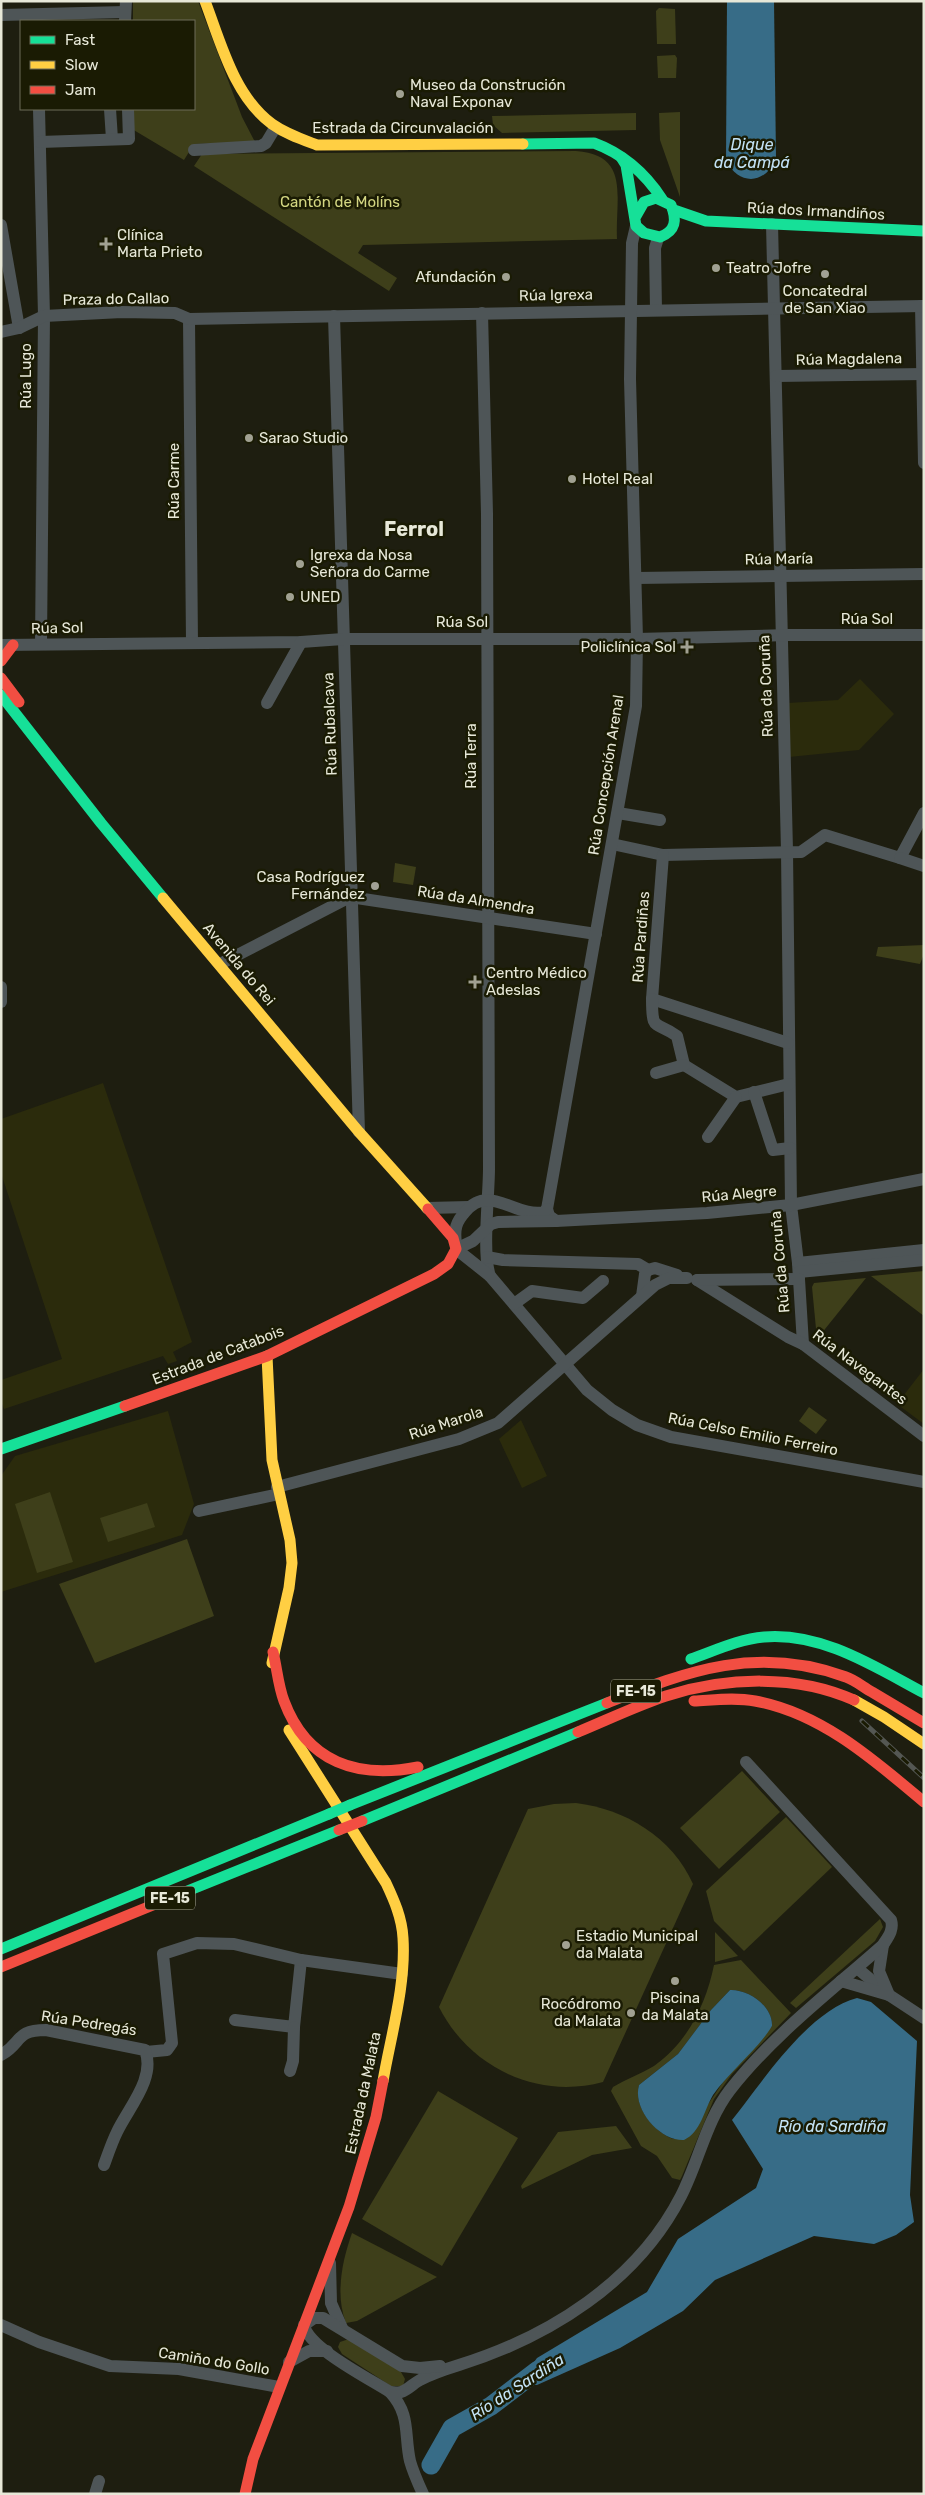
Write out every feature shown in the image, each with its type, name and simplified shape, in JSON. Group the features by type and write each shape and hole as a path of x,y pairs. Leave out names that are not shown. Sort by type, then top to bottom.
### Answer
{"main road":[{"name":"Estrada da Circunvalación","path":"204,1 244,93 264,119 288,136 317,145 594,143 619,154 646,178 662,199"},
{"path":"619,154 626,165 636,220 645,235 658,238 671,230 676,218 674,210 662,199 656,198 644,202 636,220"},
{"name":"Rúa dos Irmandiños","path":"674,210 695,220 706,221 924,232"},
{"name":"Rúa dos Irmandiños","path":"671,230 706,221"},
{"path":"1,661 7,645"},
{"path":"1,678 46,737 50,750 50,760"},
{"name":"Avenida do Rei","path":"1,695 50,760 359,1132 449,1233 456,1249"},
{"name":"Estrada de Catabois","path":"1,1449 267,1356 434,1274 448,1264 456,1249"},
{"name":"Estrada da Malata","path":"245,2494 253,2459 279,2387 350,2207 376,2117 402,1974 403,1937 392,1894 373,1860 278,1712 270,1682 273,1652 285,1607 292,1564 290,1533 272,1461 267,1356"},
{"path":"1,1462 17,1443"},
{"path":"565,1719 596,1700 678,1664 736,1643 764,1637 788,1638 834,1649 924,1693"},
{"path":"273,1652 284,1699 299,1730 312,1744 338,1762 371,1772 396,1772 450,1764"},
{"name":"FE-15","path":"1,1949 450,1764 656,1683 698,1670 745,1661 803,1665 847,1677 924,1723"},
{"name":"FE-15","path":"1,1967 664,1697 696,1686 743,1681 795,1683 842,1695 888,1719 924,1744"},
{"path":"586,1730 604,1728 685,1702 722,1699 754,1701 790,1710 824,1726 924,1802"}],"street":[{"path":"1,15 37,18 104,17 125,12"},
{"name":"Rúa Lugo","path":"39,110 44,316 41,644"},
{"path":"110,110 112,139"},
{"path":"40,142 129,139 128,110"},
{"path":"194,150 261,146 275,128"},
{"name":"Rúa Concepción Arenal","path":"547,1209 636,706 638,639 631,311 632,243 636,220"},
{"name":"Rúa da Coruña","path":"772,224 780,635 787,851 791,1205 799,1271 803,1344"},
{"path":"1,225 19,328"},
{"path":"656,310 654,248 658,238"},
{"path":"922,306 924,464"},
{"name":"Rúa Igrexa","path":"189,319 922,306"},
{"name":"Praza do Callao","path":"44,316 122,312 175,313 189,319"},
{"name":"Rúa Terra","path":"482,313 487,514 488,1200 486,1228"},
{"path":"1,332 19,328 44,316"},
{"name":"Rúa Rubalcava","path":"334,316 350,897 359,1132"},
{"name":"Rúa Carme","path":"189,319 192,643"},
{"name":"Rúa Magdalena","path":"776,376 923,374"},
{"name":"Rúa María","path":"636,578 924,574"},
{"name":"Rúa Sol","path":"7,645 301,642 344,639 638,639 780,635 924,635"},
{"path":"267,703 301,642"},
{"path":"618,813 660,820"},
{"path":"900,858 920,829 924,813"},
{"path":"612,844 663,855 801,852 825,835 924,866"},
{"name":"Rúa Pardiñas","path":"663,855 652,1000 788,1043"},
{"path":"220,964 350,897"},
{"name":"Rúa da Almendra","path":"350,897 596,934"},
{"path":"1,987 2,1001"},
{"path":"652,1000 652,1019 658,1028 677,1036 684,1065 736,1097"},
{"path":"656,1073 684,1065"},
{"path":"708,1137 736,1097 789,1084"},
{"path":"754,1092 773,1150 790,1148"},
{"name":"Rúa Alegre","path":"486,1228 498,1222 707,1214 791,1205 924,1179"},
{"path":"486,1228 473,1241 456,1249 456,1225 469,1207 476,1201 488,1200 536,1213 544,1212 547,1209 550,1216 556,1221"},
{"path":"428,1208 469,1207"},
{"path":"486,1228 490,1276"},
{"name":"Rúa Celso Emilio Ferreiro","path":"456,1249 490,1276 587,1390 612,1410 637,1425 658,1433 924,1482"},
{"path":"799,1271 924,1250"},
{"name":"Rúa Navegantes","path":"487,1257 497,1260 638,1264 654,1277 692,1279 799,1271"},
{"path":"799,1271 924,1260"},
{"name":"Rúa Marola","path":"200,1511 278,1491 459,1439 498,1423 642,1296 654,1277"},
{"name":"Rúa Navegantes","path":"692,1279 788,1337 803,1344 924,1436"},
{"path":"514,1304 532,1291 583,1298 603,1281"},
{"path":"390,2392 401,2392 428,2376 514,2346 554,2325 590,2300 628,2266 657,2232 680,2199 714,2116 725,2098 772,2042 883,1945 892,1930 891,1920 746,1762"},
{"path":"146,2052 167,2050 172,2043 163,1954 197,1943 234,1944 301,1960 402,1974"},
{"path":"883,1945 879,1971 889,1995"},
{"path":"290,2071 293,2061 294,2027 301,1960"},
{"path":"857,1968 889,1995 924,2018"},
{"path":"841,1981 889,1995"},
{"path":"235,2020 294,2027"},
{"name":"Rúa Pedregás","path":"1,2055 21,2035 31,2030 46,2030 141,2048 146,2052 149,2060 143,2085 117,2132 104,2165"},
{"path":"330,2258 332,2303 342,2328"},
{"path":"423,2494 410,2460 403,2411 390,2392 327,2351 307,2335 304,2324 318,2318 342,2328 402,2366 420,2368 466,2363"},
{"name":"Camiño do Gollo","path":"1,2326 39,2342 110,2366 179,2369 279,2387"},
{"path":"289,2362 310,2351 327,2351"}],"shaded area":[{"path":"860,679 894,714 859,750 789,757 788,703 838,700"},
{"path":"103,1083 192,1342 173,1352 177,1361 168,1364 163,1356 4,1409 1,1401 1,1380 62,1359 1,1173 1,1119"},
{"path":"924,1369 924,1424 897,1404"},
{"path":"168,1411 194,1504 182,1535 1,1592 1,1476 15,1456"},
{"path":"521,1420 547,1476 522,1488 499,1439"}],"green space":[{"path":"133,1 198,1 242,117 255,142 194,144 184,160 132,129 132,110 195,110 195,20 133,20"},
{"path":"659,8 675,9 676,44 657,44 656,11"},
{"path":"675,55 677,58 676,78 658,78 657,56"},
{"path":"680,112 680,197 660,140 659,113"},
{"path":"636,113 636,130 502,133 493,125 492,116"},
{"name":"Cantón de Molíns","path":"576,151 593,154 605,161 613,170 618,194 617,239 363,245 358,253 397,278 389,291 194,166 202,154"},
{"path":"395,863 416,867 413,885 393,882"},
{"path":"924,945 924,954 920,964 876,956 878,947"},
{"path":"924,1271 924,1316 871,1276"},
{"path":"866,1278 817,1339 812,1287 814,1283"},
{"path":"809,1407 827,1420 816,1434 799,1421"},
{"path":"50,1492 73,1562 37,1573 15,1504"},
{"path":"147,1503 155,1527 108,1542 100,1518"},
{"path":"187,1539 214,1616 95,1663 59,1584"},
{"path":"742,1771 780,1812 719,1869 680,1828"},
{"name":"Estadio Municipal da Malata","path":"576,1803 612,1812 645,1828 673,1852 693,1884 603,2082 578,2086 554,2086 530,2082 508,2074 487,2062 468,2047 452,2028 439,2007 528,1809 554,1804"},
{"path":"786,1817 832,1867 744,1951 714,1921 706,1891"},
{"path":"880,1919 883,1927 875,1941 796,2008 790,2003"},
{"path":"715,1932 738,1956 715,1962"},
{"path":"741,1960 791,2013 732,2074 714,2099 680,2180 672,2178 657,2156 641,2146 611,2091 613,2087 654,2066 677,2046 694,2021 700,2008 711,1980 714,1965","holes":["730,1990 737,1990 758,2000 764,2006 771,2019 772,2026 727,2076 709,2103 674,2139 667,2136 653,2125 642,2110 639,2102 639,2085 678,2054 711,2010"]},
{"path":"438,2091 518,2138 442,2266 362,2219"},
{"path":"616,2126 632,2148 592,2155 522,2189 521,2186 558,2132"},
{"path":"352,2233 437,2277 357,2321 346,2323 340,2290 345,2255"},
{"path":"349,2339 401,2372 405,2379 403,2386 391,2386 342,2354 338,2347 340,2342"}],"water":[{"name":"Dique da Campá","path":"727,1 774,1 776,158 766,173 752,179 744,178 737,174 726,160"},
{"path":"730,1990 744,1992 758,2000 768,2012 772,2026 760,2043 713,2095 694,2132 684,2140 675,2139 657,2129 644,2113 638,2094 639,2085 678,2054 711,2010"},
{"name":"Río da Sardiña","path":"857,1998 871,2002 917,2041 910,2195 914,2222 896,2235 874,2244 814,2236 715,2280 683,2311 620,2348 537,2385 518,2384 537,2358 647,2292 678,2239 756,2188 763,2169 732,2120 772,2068 804,2032 839,2005"}],"waterway":[{"name":"Río da Sardiña","path":"431,2465 452,2428 491,2406 538,2370"}],"railway":[{"path":"862,1721 924,1778"}],"traffic: fast":[{"path":"523,144 594,143 605,147 633,165 662,199"},
{"path":"621,157 626,165 636,226 644,233 660,237 669,232 674,224 671,205 656,198 644,202 636,216"},
{"path":"674,210 706,221 924,231"},
{"path":"1,695 101,823 163,898"},
{"path":"1,1449 125,1406"},
{"path":"691,1659 755,1638 786,1637 807,1640 847,1653 924,1693"},
{"path":"350,1805 607,1703"},
{"path":"362,1821 578,1732"},
{"path":"329,1814 350,1805"},
{"path":"1,1949 329,1814"},
{"path":"180,1894 339,1830"}],"traffic: slow":[{"path":"205,1 223,51 238,84 259,112 272,124 294,136 317,145 523,144"},
{"path":"163,898 359,1132 428,1209"},
{"path":"267,1356 272,1460 290,1540 292,1563 289,1588 272,1663"},
{"path":"854,1700 884,1717 924,1744"},
{"path":"289,1730 386,1883 399,1916 403,1938 402,1974 383,2081"}],"traffic: jam":[{"path":"1,661 13,645"},
{"path":"1,678 19,702"},
{"path":"125,1406 267,1356 434,1274 448,1264 456,1249 453,1238 428,1209"},
{"path":"273,1652 282,1695 294,1722 306,1739 321,1752 337,1762 355,1768 396,1770 418,1767"},
{"path":"607,1703 695,1672 753,1662 783,1663 814,1668 849,1678 924,1723"},
{"path":"578,1732 666,1696 713,1685 737,1682 785,1682 809,1686 854,1700"},
{"path":"694,1701 724,1699 755,1701 779,1707 802,1716 846,1740 924,1802"},
{"path":"339,1830 362,1821"},
{"path":"1,1967 180,1894"},
{"path":"245,2494 253,2459 349,2207 376,2117 383,2081"}],"place":[{"name":"Museo da Construción Naval Exponav","path":"400,94"},
{"name":"Clínica Marta Prieto","path":"106,244"},
{"name":"Teatro Jofre","path":"716,268"},
{"name":"Concatedral de San Xiao","path":"825,274"},
{"name":"Afundación","path":"506,277"},
{"name":"Sarao Studio","path":"249,438"},
{"name":"Hotel Real","path":"572,479"},
{"name":"Igrexa da Nosa Señora do Carme","path":"300,564"},
{"name":"UNED","path":"290,597"},
{"name":"Policlínica Sol","path":"687,647"},
{"name":"Casa Rodríguez Fernández","path":"375,886"},
{"name":"Centro Médico Adeslas","path":"475,982"},
{"name":"Estadio Municipal da Malata","path":"566,1945"},
{"name":"Piscina da Malata","path":"675,1981"},
{"name":"Rocódromo da Malata","path":"631,2013"}],"district":[{"name":"Ferrol","path":"414,529"}]}
